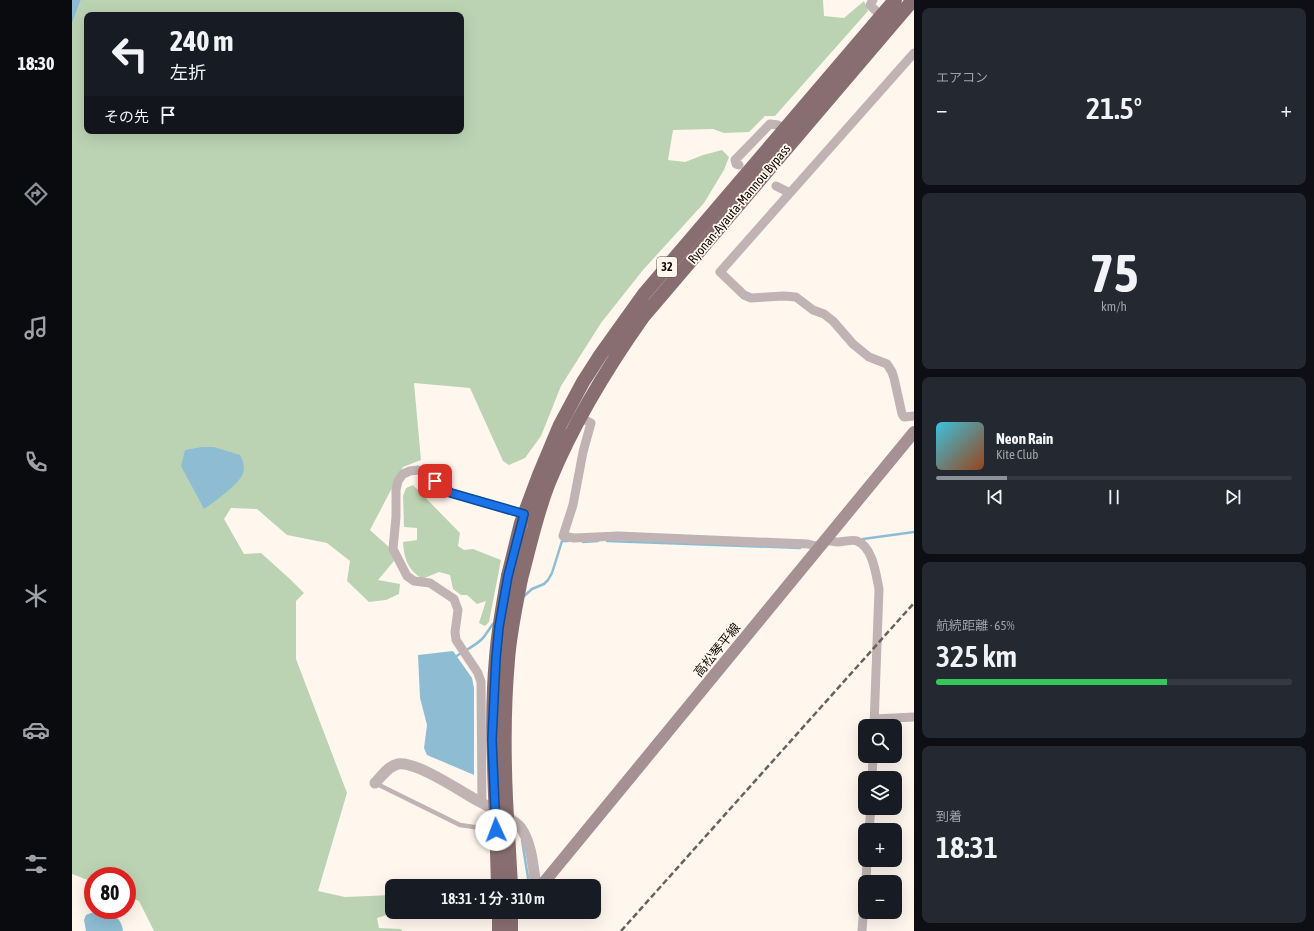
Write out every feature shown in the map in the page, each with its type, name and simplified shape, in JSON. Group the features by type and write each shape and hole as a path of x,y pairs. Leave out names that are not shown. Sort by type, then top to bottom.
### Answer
{"highway":[{"name":"Ryonan-Ayauta-Mannou Bypass","path":"515,577 550,481 579,418 617,355 643,317 895,0"},
{"name":"Ryonan-Ayauta-Mannou Bypass","path":"498,879 500,828 506,803 504,741 505,701 515,577 524,514 560,425 583,382 644,294 788,135 914,0"},
{"name":"Ryonan-Ayauta-Mannou Bypass","path":"500,828 510,879"},
{"path":"499,931 502,919"},
{"path":"506,919 511,931"}],"main road":[{"name":"高松琴平線","path":"547,879 914,432"},
{"path":"503,931 513,919"}],"street":[{"path":"874,0 870,6 881,16"},
{"path":"914,53 720,272 744,295 751,298 784,296 796,297 813,310 824,314 833,321 853,344 869,357 887,364 894,378 902,414 904,416 914,416"},
{"path":"739,166 734,160 770,124 778,125 788,135"},
{"path":"776,186 790,193"},
{"path":"579,418 591,423 583,452 573,505 563,536 574,538 634,537 808,544 856,541 861,544 870,554 876,571 879,589 874,719"},
{"path":"482,804 481,682 478,673 456,640 455,632 458,610 454,599 430,583 414,581 407,576 393,549 396,516 396,490 398,482 403,474 418,470 426,473 451,493 524,514"},
{"path":"898,719 914,717"},
{"path":"375,783 390,768 399,764 410,765 446,781 520,826 527,839 535,879"},
{"path":"862,931 863,919"}],"lane":[{"path":"375,783 460,825 500,828"}],"green space":[{"path":"81,0 823,0 824,16 844,18 864,1 868,11 775,116 765,116 749,132 724,133 713,129 673,130 668,160 685,162 722,150 729,157 724,170 704,203 643,270 601,323 561,386 541,436 525,458 509,465 503,461 470,388 414,383 421,460 403,467 370,530 390,548 394,561 378,580 400,584 399,594 386,600 369,602 347,581 350,561 327,543 287,535 257,509 231,508 224,519 244,554 261,553 304,593 296,601 296,659 347,793 318,891 345,897 385,895 385,915 377,918 379,928 401,929 402,931 154,931 139,901 136,900 136,867 84,867 84,879 72,874 72,24"},
{"path":"413,485 460,533 458,546 464,550 473,549 501,560 489,622 485,626 479,623 486,601 477,604 467,595 461,595 453,589 450,575 439,572 422,579 410,567 404,554 403,542 417,540 417,528 404,527 403,496 406,488"}],"water":[{"path":"72,0 81,0 72,24"},
{"path":"202,447 214,447 240,455 244,466 244,471 237,482 204,509 181,466 185,450"},
{"path":"453,651 472,678 474,688 474,775 427,755 424,748 427,725 420,698 418,655"},
{"path":"118,919 123,931 86,931 84,920"}],"waterway":[{"path":"863,539 914,532"},
{"path":"523,597 532,589 544,584 548,580 552,573 562,541 568,541"},
{"path":"583,542 598,541"},
{"path":"607,541 800,548"},
{"path":"455,657 479,642 494,623"},
{"path":"522,840 528,879"}],"railway":[{"path":"621,931 914,603"}],"route":[{"path":"435,481 451,493 524,514 508,576 499,627 496,658 492,740 496,830"}]}
